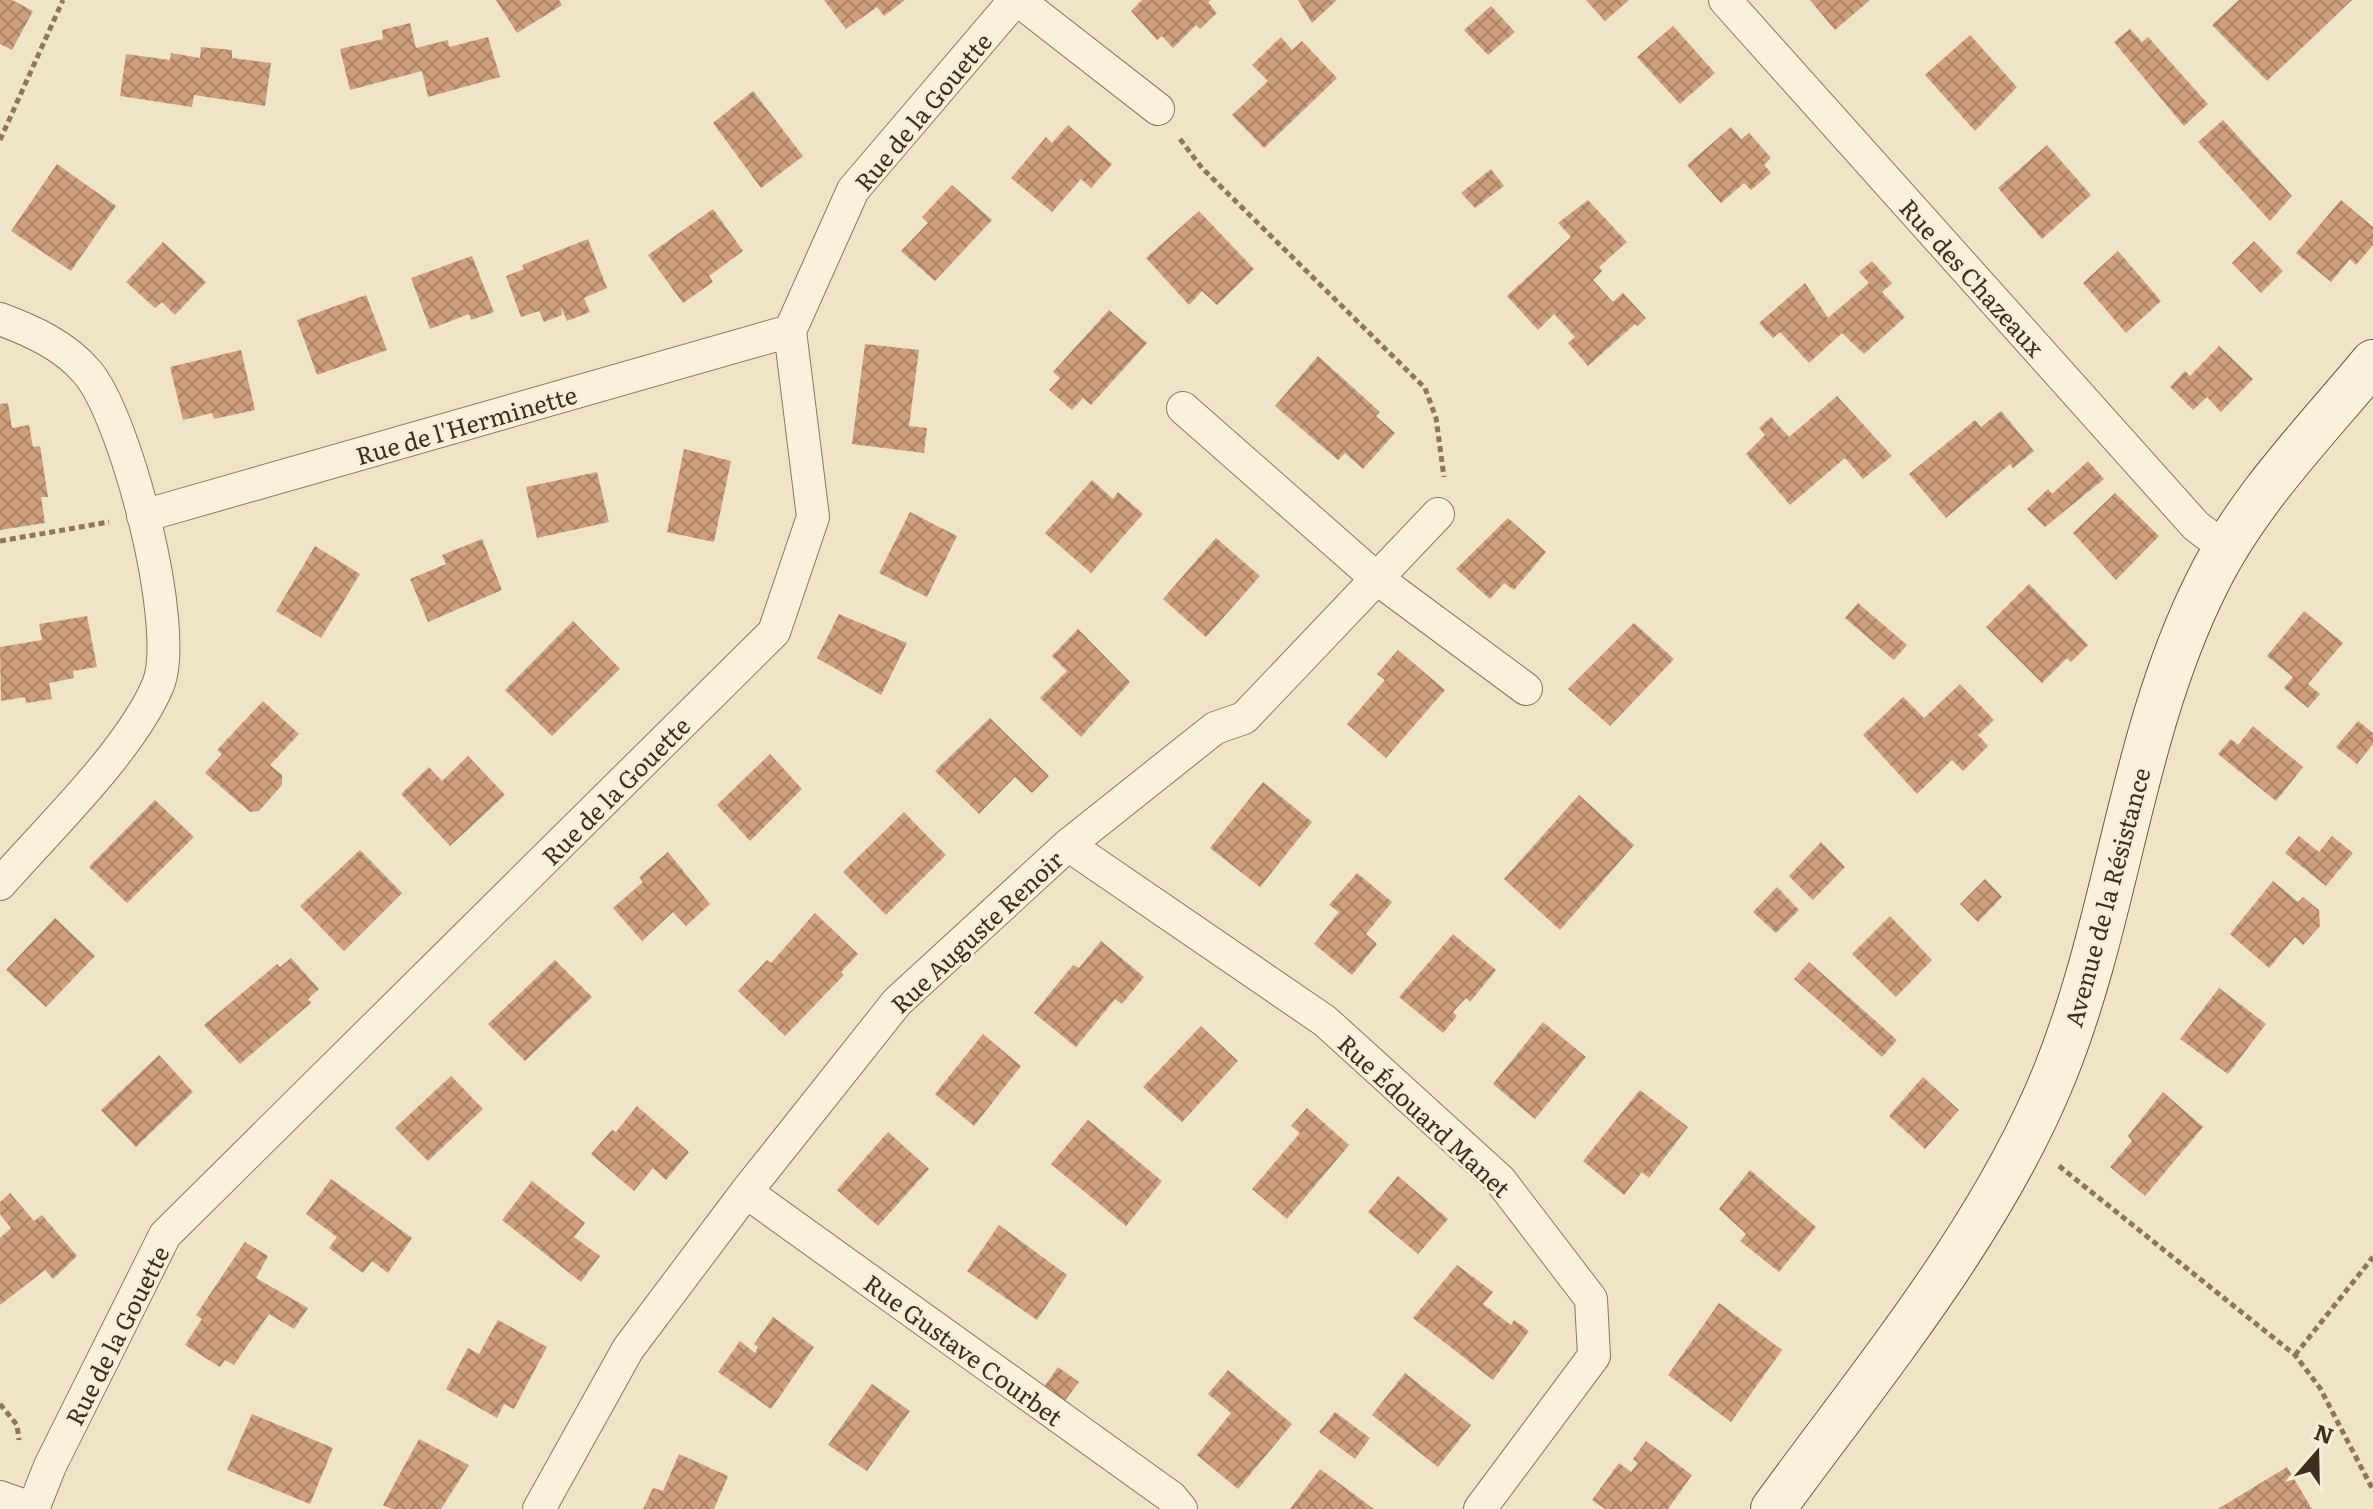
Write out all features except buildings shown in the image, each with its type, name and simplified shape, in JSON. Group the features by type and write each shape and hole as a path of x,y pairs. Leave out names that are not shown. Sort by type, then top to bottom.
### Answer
{"main road":[{"name":"Avenue de la Résistance","path":"1773,1509 1947,1266 2024,1138 2054,1076 2082,1002 2149,739 2171,668 2225,548 2285,468 2373,362"}],"street":[{"path":"1016,0 1158,109"},
{"name":"Rue de la Gouette","path":"33,1509 50,1466 165,1235 774,632 813,517 790,331 853,190 1016,0"},
{"name":"Rue des Chazeaux","path":"1725,0 2196,526 2225,548"},
{"path":"0,319 60,347 88,373 107,403 143,516 163,609 165,644 159,682 141,719 0,884"},
{"name":"Rue de l'Herminette","path":"143,516 790,331"},
{"path":"1183,408 1376,578 1526,689"},
{"name":"Rue Auguste Renoir","path":"539,1509 628,1349 746,1192 897,1002 1068,845 1215,728 1244,718 1438,514"},
{"name":"Rue Édouard Manet","path":"1068,845 1325,1021 1500,1180 1591,1299 1594,1356 1480,1509"},
{"name":"Rue Gustave Courbet","path":"746,1192 1171,1497 1181,1509"},
{"path":"0,1497 33,1509"}],"path":[{"path":"0,140 63,0"},
{"path":"1158,109 1202,168 1425,388 1436,418 1445,469 1438,514"},
{"path":"0,541 143,516"},
{"path":"2024,1138 2295,1355 2320,1388 2373,1490"},
{"path":"2295,1355 2373,1257"},
{"path":"0,1404 17,1425 21,1454"}]}
